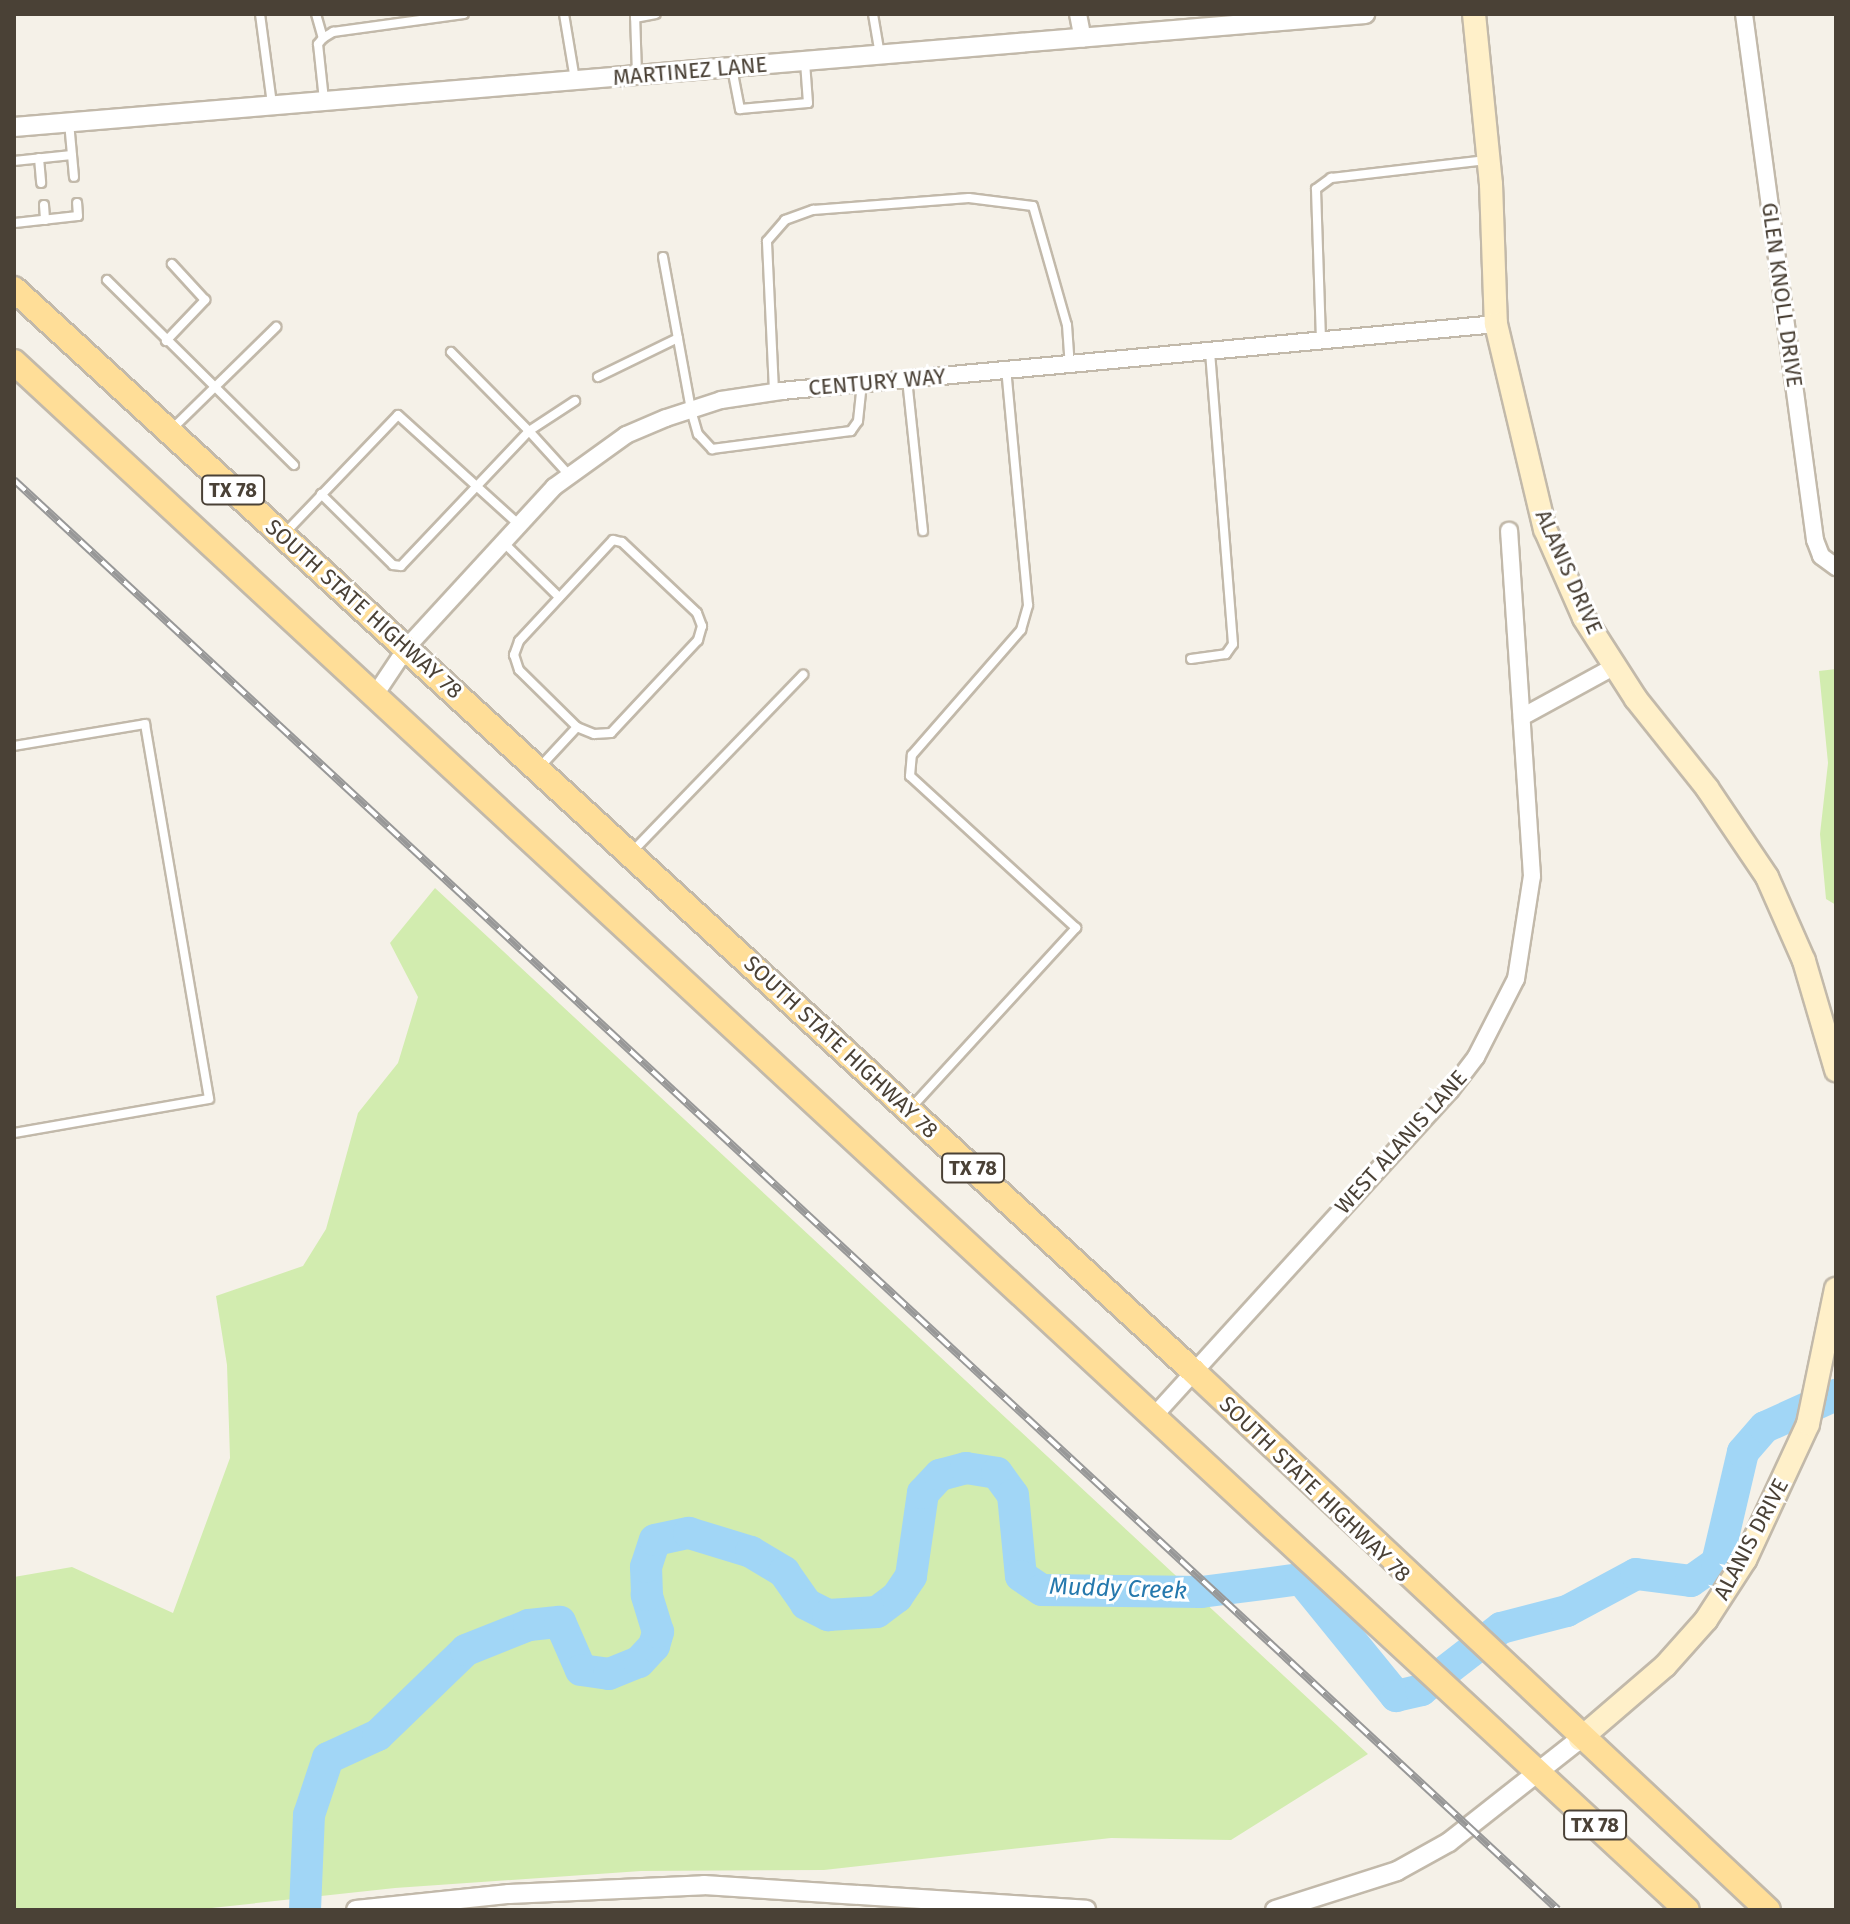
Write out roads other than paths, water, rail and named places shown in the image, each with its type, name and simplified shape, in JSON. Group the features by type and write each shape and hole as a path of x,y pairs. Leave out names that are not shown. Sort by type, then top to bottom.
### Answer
{"main road":[{"name":"ALANIS DRIVE","path":"1474,14 1489,160 1496,324 1545,529 1584,618 1767,877 1804,961 1836,1070"},
{"name":"SOUTH STATE HIGHWAY 78","path":"14,289 1193,1371 1502,1666 1768,1910"},
{"name":"TX 78","path":"14,362 1687,1910"},
{"name":"ALANIS DRIVE","path":"1580,1739 1665,1666 1706,1620 1745,1560 1808,1424 1836,1289"}],"street":[{"path":"1078,14 1083,39"},
{"name":"MARTINEZ LANE","path":"14,127 1083,39 1223,20 1365,14"},
{"name":"GLEN KNOLL DRIVE","path":"1744,14 1815,540 1821,556 1836,567"},
{"name":"CENTURY WAY","path":"375,695 407,647 518,524 569,475 626,435 691,410 774,392 1496,324"},
{"name":"WEST ALANIS LANE","path":"1154,1416 1450,1091 1494,1025 1516,979 1532,876 1509,531"},
{"path":"1522,717 1615,666"},
{"path":"1275,1910 1331,1896 1397,1871 1449,1842 1580,1739"},
{"path":"356,1910 509,1894 704,1885 917,1903 1086,1910"}],"lane":[{"path":"260,14 272,105"},
{"path":"316,14 323,38"},
{"path":"324,101 318,44 323,38 333,32 464,14"},
{"path":"564,14 575,81"},
{"path":"638,75 635,16 656,14"},
{"path":"873,14 880,55"},
{"path":"732,68 740,109 808,103 805,62"},
{"path":"69,122 74,177"},
{"path":"14,161 72,155"},
{"path":"39,158 41,183"},
{"path":"1321,341 1316,189 1331,178 1489,160"},
{"path":"774,392 767,241 785,220 813,210 969,198 1033,206 1067,325 1070,364"},
{"path":"14,224 78,216 77,203"},
{"path":"44,205 45,220"},
{"path":"663,257 691,410 698,434 712,449 838,436 858,421 862,384"},
{"path":"166,341 205,300 172,264"},
{"path":"107,280 215,391 294,465"},
{"path":"169,432 215,391 276,327"},
{"path":"598,377 678,338"},
{"path":"1191,659 1226,654 1233,644 1210,351"},
{"path":"451,352 569,475"},
{"path":"909,1110 1076,928 910,776 912,755 1021,630 1028,605 1006,370"},
{"path":"907,379 923,531"},
{"path":"321,494 393,565 401,566 529,431 575,401"},
{"path":"283,535 386,422 398,415 406,417 518,524"},
{"path":"613,540 622,542 697,613 702,626 698,640 611,733 594,734 577,727 519,670 514,655 519,641 613,540"},
{"path":"502,541 559,597"},
{"path":"631,853 803,675"},
{"path":"14,746 145,724 209,1099 14,1133"},
{"path":"539,769 577,727"}],"waterway":[{"name":"Muddy Creek","path":"305,1910 309,1815 328,1758 378,1735 466,1650 529,1625 560,1622 581,1670 609,1674 639,1662 654,1646 658,1632 647,1595 646,1567 655,1540 689,1533 751,1552 784,1572 806,1604 828,1615 877,1612 897,1597 911,1576 923,1493 940,1475 966,1468 997,1473 1013,1495 1021,1576 1042,1590 1201,1592 1301,1579 1396,1696 1421,1690 1501,1628 1567,1611 1636,1574 1691,1581 1717,1563 1743,1452 1765,1427 1836,1395"}],"railway":[{"path":"14,480 1558,1910"}]}
